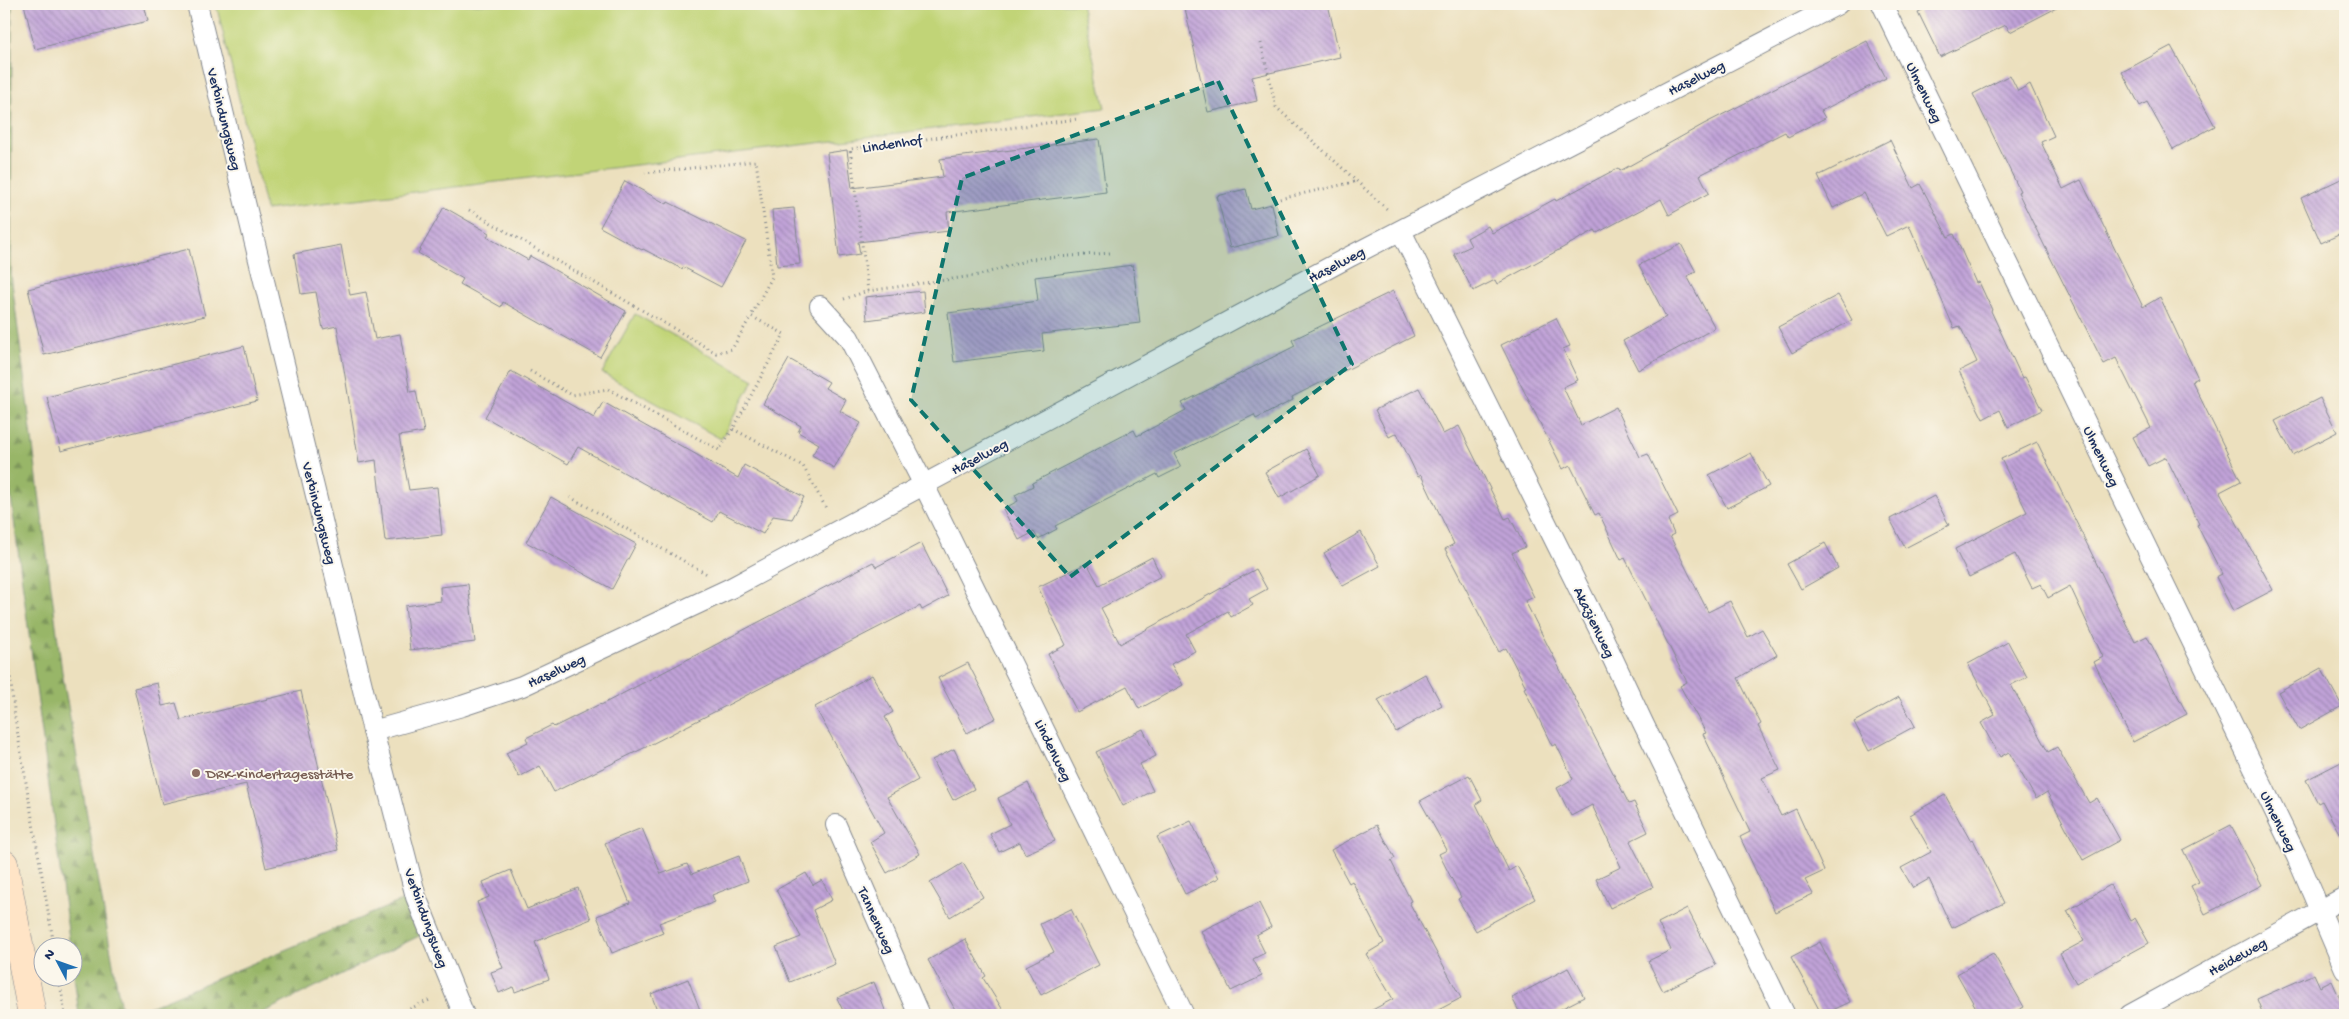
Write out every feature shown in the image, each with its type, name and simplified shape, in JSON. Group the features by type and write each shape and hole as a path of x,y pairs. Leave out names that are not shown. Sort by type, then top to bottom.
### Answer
{"street":[{"name":"Verbindungsweg","path":"197,4 373,731 416,897 464,1015"},
{"name":"Haselweg","path":"373,731 462,706 522,686 731,588 1400,231 1838,4"},
{"name":"Ulmenweg","path":"1882,4 2321,909 2345,968"},
{"name":"Akazienweg","path":"1400,231 1598,627 1785,1015"},
{"path":"820,306 849,338 924,485"},
{"name":"Lindenweg","path":"924,485 1184,1015"},
{"name":"Tannenweg","path":"836,825 919,1015"},
{"path":"4,864 32,1015"},
{"name":"Heideweg","path":"2130,1015 2345,897"}],"path":[{"path":"1261,43 1276,107 1354,182 1393,215 1400,231"},
{"name":"Lindenhof","path":"868,291 850,149 1077,119"},
{"path":"469,210 716,353 732,349 772,277 756,161 645,173"},
{"path":"1275,200 1354,182"},
{"path":"820,306 868,291 980,275 1031,259 1110,253"},
{"path":"530,371 572,394 608,389 719,450 733,429 784,334 751,316"},
{"path":"733,429 804,466 838,531"},
{"path":"570,498 731,588"},
{"path":"4,623 15,718 52,936"},
{"path":"61,986 65,1015"},
{"path":"396,1015 453,990"}],"highlighted area":[{"path":"1218,81 1352,364 1070,577 911,400 962,178"}],"green space":[{"path":"4,4 12,4 11,275 62,672 122,1015 79,1015 75,986 82,986 82,936 69,936 4,444"},
{"path":"216,4 1081,4 1105,108 266,210"},
{"path":"635,314 754,380 721,439 602,373"},
{"path":"406,899 421,935 258,1015 130,1015"}],"building":[{"path":"24,4 144,4 148,21 35,49"},
{"path":"1184,4 1328,4 1340,57 1252,77 1257,101 1208,112"},
{"path":"1935,4 2064,4 2010,32 2006,25 1940,57 1918,12"},
{"path":"1867,41 1886,78 1821,111 1825,118 1788,137 1785,132 1700,175 1709,193 1669,215 1661,199 1597,233 1595,230 1497,284 1495,280 1473,291 1454,254 1471,246 1467,238 1488,226 1492,233 1618,168 1620,171 1704,124"},
{"path":"2171,46 2215,126 2173,149 2147,102 2140,106 2122,72"},
{"path":"2010,75 2018,91 2030,84 2054,136 2041,142 2063,189 2081,180 2143,307 2160,297 2198,378 2192,381 2241,481 2220,492 2273,590 2233,611 2216,577 2222,574 2166,457 2148,466 2133,437 2151,428 2116,358 2104,364 2032,221 2018,192 2020,191 1973,94"},
{"path":"1099,139 1106,192 947,212 949,231 858,242 860,254 839,257 827,153 847,150 852,188 943,177 940,159"},
{"path":"1890,140 1913,188 1920,184 1948,237 1954,234 1976,283 1979,282 2022,378 2025,377 2042,410 2008,427 2000,410 1983,419 1959,371 1977,362 1960,326 1954,328 1909,225 1886,236 1864,193 1833,208 1818,176"},
{"path":"2345,177 2345,232 2321,243 2301,198"},
{"path":"625,181 667,204 668,202 746,241 721,287 683,267 682,269 642,250 600,227"},
{"path":"1246,189 1251,209 1272,204 1279,236 1230,248 1217,196"},
{"path":"444,207 489,233 487,237 528,260 530,256 626,311 600,357 503,302 501,307 460,284 463,279 418,253"},
{"path":"794,208 800,264 777,266 772,210"},
{"path":"1681,244 1696,272 1687,276 1715,328 1638,370 1623,341 1666,317 1639,265"},
{"path":"341,245 350,295 366,292 375,339 400,334 410,392 416,391 424,432 399,436 409,490 437,487 442,535 385,541 376,460 359,463 337,326 323,329 316,292 301,294 294,254"},
{"path":"189,249 205,316 44,355 28,289"},
{"path":"1133,265 1140,323 1042,334 1044,351 954,362 948,313 1038,301 1035,277"},
{"path":"923,291 925,312 867,320 865,297"},
{"path":"1393,291 1414,336 1292,397 1293,400 1256,419 1254,415 1174,454 1181,467 1159,478 1157,474 1055,526 1057,529 1038,539 1034,532 1019,540 1003,509 1018,501 1015,495 1033,486 1032,483 1134,430 1137,436 1186,410 1182,403 1295,346 1292,340"},
{"path":"1838,295 1852,320 1792,353 1778,327"},
{"path":"1556,318 1570,346 1563,349 1578,380 1563,387 1581,425 1616,407 1640,457 1648,454 1678,515 1668,520 1674,534 1670,536 1708,612 1730,601 1748,637 1762,629 1777,655 1738,678 1761,724 1758,726 1780,770 1762,778 1781,816 1796,809 1824,871 1805,880 1813,894 1775,912 1740,837 1750,832 1703,734 1706,733 1680,686 1687,682 1625,558 1621,560 1599,513 1595,515 1570,465 1563,469 1501,345"},
{"path":"244,346 257,401 61,451 47,397"},
{"path":"789,359 829,382 825,388 846,400 840,411 861,423 834,468 812,455 819,444 798,432 801,426 763,404"},
{"path":"511,371 594,418 603,402 738,478 744,465 804,497 792,519 773,516 763,534 719,511 713,522 578,447 568,464 485,417"},
{"path":"1419,388 1443,434 1459,426 1505,519 1510,517 1525,547 1512,553 1534,597 1525,601 1629,804 1634,802 1648,832 1630,841 1653,887 1610,908 1596,879 1621,867 1592,805 1571,816 1557,788 1573,779 1556,744 1552,746 1524,688 1526,687 1506,648 1499,652 1445,549 1454,544 1421,475 1418,477 1397,433 1389,437 1375,410"},
{"path":"2320,398 2337,432 2293,455 2275,421"},
{"path":"2037,442 2135,642 2147,636 2187,714 2133,742 2094,662 2103,657 2070,586 2048,598 2041,584 2032,588 2015,554 1969,577 1955,549 2027,512 2001,459"},
{"path":"1306,449 1320,475 1279,498 1265,472"},
{"path":"1751,453 1769,486 1727,508 1709,475"},
{"path":"1934,496 1949,525 1905,548 1890,519"},
{"path":"551,497 636,544 612,589 526,542"},
{"path":"1361,532 1380,566 1343,586 1324,553"},
{"path":"921,543 948,596 922,610 920,606 646,747 554,792 540,766 519,777 506,753 528,742 526,738 601,705 873,562 876,567"},
{"path":"1825,543 1838,568 1801,589 1787,564"},
{"path":"1152,557 1161,576 1101,608 1120,644 1256,569 1267,589 1249,599 1253,605 1231,617 1228,611 1186,634 1195,651 1171,664 1183,685 1139,709 1127,686 1077,712 1048,654 1066,645 1038,587 1087,563 1099,585"},
{"path":"468,584 475,642 410,650 405,606 441,601 440,587"},
{"path":"2008,642 2027,677 2011,685 2048,752 2057,747 2089,803 2097,798 2120,840 2083,860 2047,792 2036,799 2009,752 2000,757 1981,723 1995,715 1968,664"},
{"path":"968,663 996,718 967,733 938,678"},
{"path":"2321,668 2342,706 2299,730 2278,692"},
{"path":"1425,674 1442,705 1396,732 1378,700"},
{"path":"872,675 893,712 885,717 918,780 887,797 920,854 887,873 870,842 884,833 815,707"},
{"name":"DRK-Kindertagesstätte","path":"157,683 162,706 176,703 181,720 301,691 338,850 266,868 246,784 162,804 134,688"},
{"path":"1899,697 1915,726 1869,751 1854,722"},
{"path":"1143,729 1156,756 1140,764 1153,791 1123,806 1096,752"},
{"path":"954,749 974,789 953,800 932,760"},
{"path":"2345,760 2345,844 2322,801 2318,803 2306,780"},
{"path":"1469,775 1482,800 1476,804 1509,871 1517,866 1535,899 1476,931 1458,899 1461,897 1439,854 1447,850 1420,801"},
{"path":"1028,783 1055,841 1025,854 1020,842 999,852 990,834 1010,824 998,798"},
{"path":"1945,795 1970,840 1973,839 2004,903 1952,928 1929,879 1913,888 1901,868 1931,852 1910,815"},
{"path":"1191,821 1219,878 1185,894 1157,837"},
{"path":"1377,825 1395,858 1391,861 1411,901 1409,902 1461,998 1429,1015 1363,1015 1393,999 1366,954 1384,943 1352,881 1349,883 1331,850"},
{"path":"2231,825 2262,885 2205,914 2191,886 2199,882 2183,850"},
{"path":"642,828 661,874 687,864 692,874 739,856 748,881 712,895 715,902 659,923 663,933 612,953 597,916 630,903 605,843"},
{"path":"963,863 983,897 950,917 930,883"},
{"path":"511,870 527,909 578,888 591,919 535,942 549,979 515,992 513,987 499,993 491,972 503,968 477,902 489,897 483,882"},
{"path":"806,873 813,885 822,880 832,900 813,910 835,964 790,982 776,947 801,937 776,890"},
{"path":"2110,885 2130,921 2135,918 2149,943 2076,983 2060,954 2084,941 2067,911"},
{"path":"1259,903 1271,927 1256,935 1265,953 1253,959 1262,976 1231,991 1201,931"},
{"path":"1687,908 1716,965 1663,991 1648,961 1671,950 1658,923"},
{"path":"1071,909 1099,965 1041,995 1026,966 1054,952 1040,924"},
{"path":"965,939 986,976 983,978 1006,1015 958,1015 928,960"},
{"path":"1820,942 1850,1002 1822,1015 1791,957"},
{"path":"1993,953 2024,1007 2009,1015 1980,1015 1957,974"},
{"path":"1568,968 1584,997 1549,1015 1521,1015 1512,998"},
{"path":"2314,974 2320,987 2332,981 2345,1010 2345,1015 2263,1015 2257,999"},
{"path":"688,979 702,1015 659,1015 651,994"},
{"path":"874,982 887,1015 845,1015 837,998"}],"place":[{"name":"DRK-Kindertagesstätte","path":"196,773"}]}
